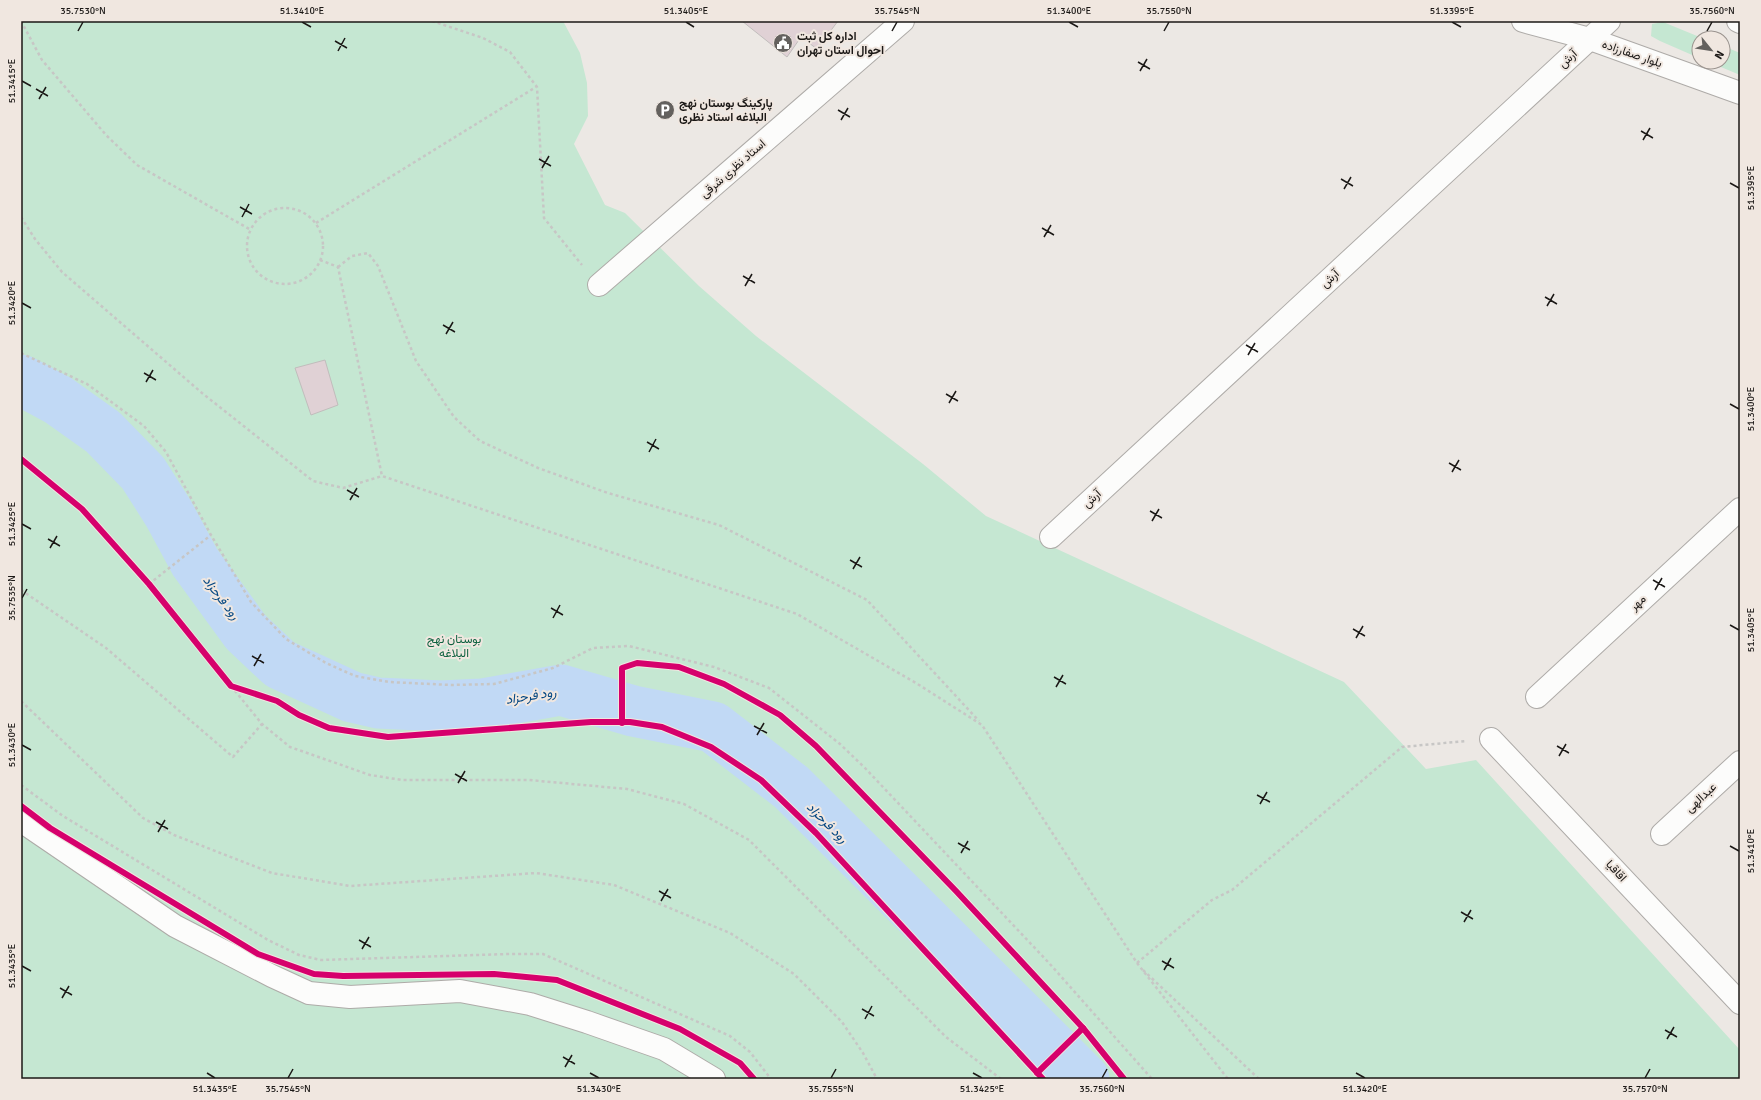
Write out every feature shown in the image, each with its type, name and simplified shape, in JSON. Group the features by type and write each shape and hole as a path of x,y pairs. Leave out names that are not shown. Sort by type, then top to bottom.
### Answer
{"street":[{"name":"استاد نظری شرقی","path":"599,285 903,21"},
{"name":"بلوار صفارزاده","path":"1523,21 1590,40 1740,93"},
{"name":"آرش","path":"1051,537 1609,21"},
{"name":"مهر","path":"1537,696 1740,509"},
{"name":"اقاقیا","path":"1492,739 1740,1003"},
{"name":"عبدالهی","path":"1662,834 1740,762"},
{"path":"21,821 175,926 272,976 309,993 350,997 460,991 530,1004 587,1022 664,1050 714,1079"}],"path":[{"path":"21,21 42,60 106,135 137,165 250,230"},
{"path":"432,21 483,38 510,52 537,87 544,218 599,285"},
{"path":"316,223 537,87"},
{"path":"281,208 294,209 306,214 316,223 321,234 323,247 320,260 313,272 302,279 285,284 268,280 258,274 249,260 247,243 250,230 258,219 268,211 281,208"},
{"path":"21,217 35,239 62,272 202,393 313,482 343,488 382,476 797,614 916,683 982,724"},
{"path":"338,266 352,256 368,253 378,266 416,361 454,417 480,441 538,468 608,493 719,525 867,600 982,724 1137,963 1228,1079"},
{"path":"320,260 338,266"},
{"path":"338,266 382,476"},
{"path":"21,353 87,384 144,426 166,452 211,535 251,602 286,639 326,663 355,676 389,682 451,685 494,684 553,668 593,648 629,646 714,667 769,688 840,744 865,768 1044,957 1152,1079"},
{"path":"149,584 211,535"},
{"path":"144,578 154,590"},
{"path":"21,590 106,648 233,756 262,724"},
{"path":"226,680 262,724 290,747 370,775 402,780 529,780 627,790 684,804 749,840 946,1037 1001,1079"},
{"path":"231,686 244,690"},
{"path":"21,701 143,818 174,835 272,873 350,886 536,873 614,885 730,933 794,974 842,1022 863,1053 877,1079"},
{"path":"1137,963 1212,900 1232,890 1402,747 1492,739"},
{"path":"21,785 63,816 268,940 299,955 322,960 543,954 730,1036 750,1052 771,1079"},
{"path":"1137,963 1259,1079"}],"green space":[{"name":"بوستان نهج البلاغه","path":"21,21 563,21 580,53 587,83 588,116 574,144 605,205 625,213 699,286 756,336 923,464 986,516 1344,682 1426,769 1476,760 1740,1050 1740,1079 21,1079"},
{"path":"1663,22 1691,33 1691,55 1651,36 1652,24"},
{"path":"1731,49 1740,53 1740,75 1728,70 1731,70"}],"building":[{"name":"اداره کل ثبت احوال استان تهران","path":"742,21 838,21 817,49 801,37 787,57"},
{"path":"325,360 338,405 311,415 295,368"}],"waterway":[{"name":"رود فرحزاد","path":"21,380 58,400 103,432 143,473 169,514 195,562 246,632 280,664 352,697 378,703 441,706 482,704 561,690 633,711 713,727 791,787 1084,1079"}],"cycle path":[{"path":"21,459 82,509 149,584 231,686 277,701 299,715 329,728 388,737 591,722 630,722 662,727 711,747 761,780 816,833 1043,1079"},
{"path":"622,723 622,668 637,663 679,667 724,684 780,715 816,746 956,891 1083,1028 1124,1079"},
{"path":"21,806 50,828 258,954 314,974 343,976 494,974 557,980 680,1029 740,1063 754,1079"},
{"path":"1037,1073 1083,1028"}],"place":[{"name":"اداره کل ثبت احوال استان تهران","path":"783,43"},
{"name":"پارکینگ بوستان نهج البلاغه استاد نظری","path":"665,110"}]}
